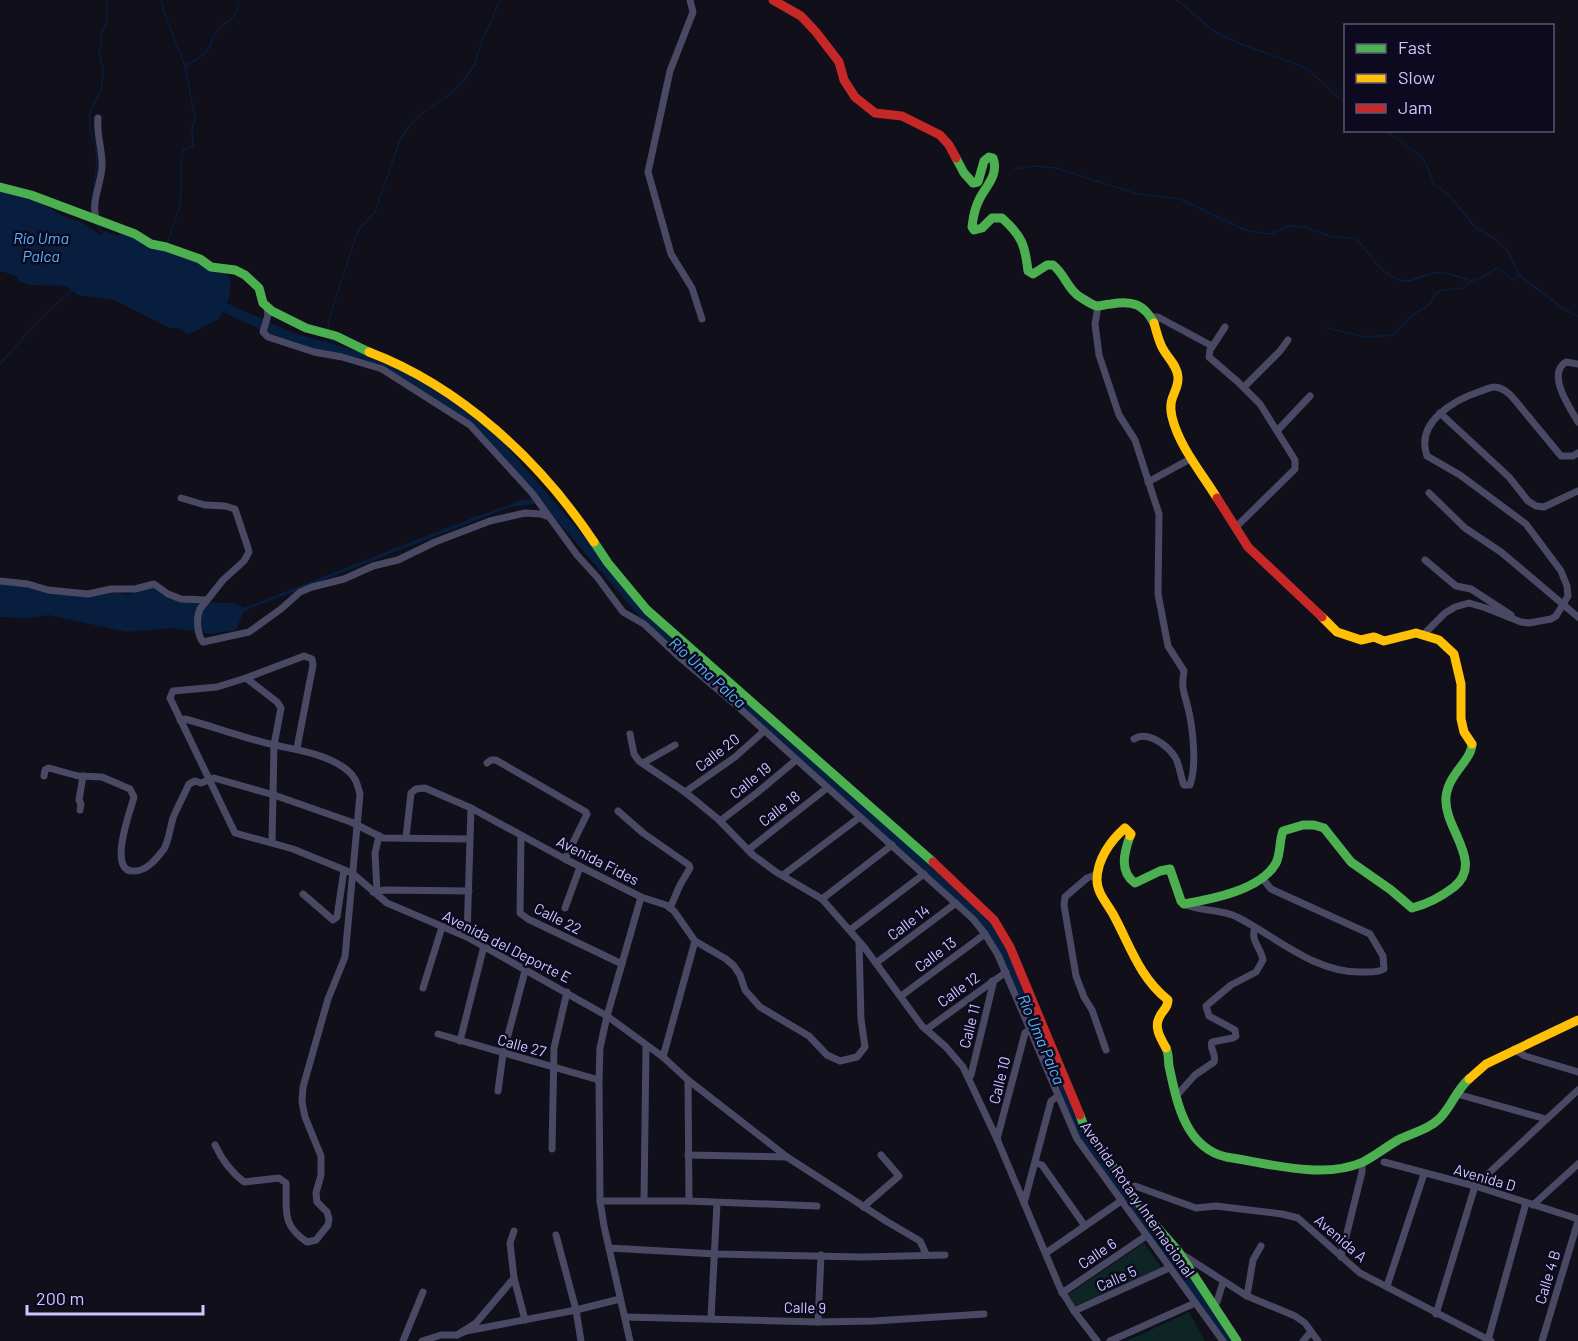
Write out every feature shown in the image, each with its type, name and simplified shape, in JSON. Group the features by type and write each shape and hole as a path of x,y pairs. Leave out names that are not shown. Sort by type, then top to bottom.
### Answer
{"street":[{"path":"690,0 693,12 670,71 648,172 671,254 692,288 702,319"},
{"path":"773,0 801,16 816,32 839,62 850,91 867,108 875,112 902,116 940,135 973,183 978,182 984,161 989,157 993,158 995,162 993,176 980,198 972,227 977,230 992,218 1002,218 1019,233 1027,251 1029,271 1032,274 1047,265 1053,265 1065,277 1074,294 1098,306 1131,301 1147,312 1177,374 1177,387 1170,400 1176,428 1192,458 1248,547 1259,560 1311,605 1337,632 1361,640 1374,637 1384,640 1416,633 1439,640 1454,654 1461,684 1461,719 1464,732 1472,744 1472,752 1450,777 1446,802 1447,811 1457,833 1467,867 1463,879 1430,904 1412,908 1354,866 1329,832 1322,827 1294,826 1283,831 1277,861 1272,870 1262,878 1224,895 1184,904"},
{"path":"97,220 95,210 102,165 98,118"},
{"path":"0,187 31,195 135,234 151,244 200,259 211,267 235,270 245,274 260,288 263,303 267,307 306,328 336,336 360,349 397,364 459,402 498,432 536,469 580,521 608,563 647,610 948,875 994,920 1010,947 1084,1126 1128,1189 1178,1251 1237,1341"},
{"path":"1098,306 1095,324 1099,355 1119,415 1135,440 1159,514 1158,594 1168,646 1184,671 1181,685 1188,708 1194,753 1190,785 1184,785 1174,756 1166,748 1142,735 1134,740"},
{"name":"Avenida Rotary Internacional","path":"267,307 268,315 263,332 268,337 314,352 342,357 382,369 462,418 488,444 497,457 514,471 623,612 644,624 677,656 764,730 956,903 985,934 1006,972 1077,1139 1222,1341"},
{"path":"1150,317 1158,317 1212,346"},
{"path":"1225,327 1212,346 1209,357 1260,404 1295,460 1295,469 1236,527"},
{"path":"1244,387 1288,340"},
{"path":"1578,364 1566,362 1561,365 1558,375 1562,391 1578,422"},
{"path":"1423,635 1444,613 1469,603 1529,623 1551,619 1568,596 1561,571 1526,524 1460,475 1427,456 1424,445 1426,433 1440,414 1448,405 1467,396 1494,387 1500,388 1506,390 1561,456 1573,456 1578,453"},
{"path":"1277,431 1310,396"},
{"path":"1440,414 1509,477 1528,501 1536,506 1544,507 1578,490"},
{"path":"1148,482 1192,458"},
{"path":"1429,493 1466,528 1501,552 1578,617"},
{"path":"181,498 205,505 235,509 247,540 249,552 247,557 223,580 198,614 199,634 203,642 249,632 300,592 312,586 344,579 373,566 398,560 435,542 490,521 525,513 541,514 551,518"},
{"path":"1425,560 1456,586 1471,589 1521,622"},
{"path":"0,581 28,584 48,590 88,594 111,588 130,590 154,584 168,594 182,599 207,600"},
{"path":"209,779 170,698 173,692 217,687 304,656 312,659 297,748"},
{"path":"246,678 277,702 281,708 274,745 272,842"},
{"path":"180,720 185,719 274,745 297,748 334,763 346,769 356,779 360,794 345,957 328,999 303,1087 302,1102 305,1117 321,1156 317,1202 327,1212 329,1219 328,1225 316,1240 308,1242 289,1226 283,1180 279,1178 244,1182 235,1175 220,1156 215,1145"},
{"name":"Calle 20","path":"685,792 735,757 764,730"},
{"path":"630,734 633,754 643,763 685,792 720,821 748,850 822,899 876,963 922,1026 946,1047 969,1077 1062,1293 1097,1341"},
{"path":"643,763 675,744"},
{"path":"488,763 496,760 586,812 565,860"},
{"name":"Calle 19","path":"720,821 796,760"},
{"path":"44,776 45,770 50,768 108,779 128,787 134,797 122,831 123,863 128,870 133,872 148,866 165,847 174,818 189,784 195,781 201,783 214,778 274,795 358,825 383,838 469,839"},
{"path":"80,810 79,800 83,776"},
{"name":"Avenida del Deporte E","path":"209,779 235,833 272,842 319,858 352,873 387,903 484,946 608,1016 663,1057 688,1080 787,1157 920,1241 926,1254"},
{"name":"Avenida Fides","path":"406,837 410,796 416,789 425,788 471,808 565,860 641,897 670,908"},
{"name":"Calle 18","path":"748,850 827,788"},
{"path":"467,938 471,808"},
{"path":"618,811 643,834 689,865 690,868 670,908 674,910 695,941 734,966 745,990 760,1007 809,1036 827,1055 840,1061 857,1058 865,1047 861,1019 859,943"},
{"path":"783,875 860,817"},
{"path":"1262,878 1271,889 1370,934 1383,956 1384,969 1379,972 1356,972 1328,968 1236,916 1210,909 1188,907 1181,901 1170,869 1164,869 1140,883 1135,883 1126,875 1124,861 1131,834 1125,828 1106,850 1099,867 1098,892 1116,918 1124,942 1149,984 1168,1000 1168,1006 1158,1019 1156,1026 1161,1042 1168,1053 1169,1065 1186,1126 1199,1144 1218,1155 1311,1170 1340,1169 1362,1162 1401,1139 1430,1127 1441,1118 1461,1086 1486,1064 1578,1020"},
{"path":"379,836 375,853 375,891 469,891"},
{"name":"Calle 22","path":"521,836 520,913 622,964"},
{"path":"822,899 892,845"},
{"path":"565,908 580,867"},
{"path":"303,894 333,920 337,917 344,870"},
{"path":"850,930 924,874"},
{"path":"1098,874 1087,878 1065,897 1064,905 1076,976 1106,1050"},
{"path":"630,1341 600,1201 599,1080 600,1048 641,897"},
{"name":"Calle 14","path":"876,963 956,903"},
{"path":"423,988 442,927"},
{"path":"1178,1094 1195,1075 1214,1062 1212,1042 1236,1036 1235,1030 1209,1016 1206,1006 1227,988 1258,969 1263,960 1261,951 1253,939 1255,928"},
{"name":"Calle 13","path":"900,996 985,934"},
{"path":"663,1057 695,941"},
{"path":"460,1041 484,946"},
{"path":"498,1091 503,1054 525,971"},
{"name":"Calle 12","path":"927,1029 1006,972"},
{"name":"Calle 11","path":"969,1077 992,981"},
{"path":"552,1149 554,1048 567,992"},
{"name":"Calle 10","path":"997,1139 1025,1033 1030,1029"},
{"name":"Calle 27","path":"438,1034 599,1080"},
{"path":"644,1200 646,1046"},
{"path":"1514,1049 1525,1056 1578,1072"},
{"path":"688,1080 689,1201"},
{"path":"1436,1314 1475,1186 1578,1090"},
{"path":"1457,1094 1545,1119"},
{"path":"1024,1203 1051,1101 1058,1096"},
{"path":"688,1155 787,1157"},
{"path":"863,1207 899,1176 881,1155"},
{"path":"1341,1257 1362,1172 1362,1162"},
{"name":"Avenida D","path":"1384,1162 1475,1186 1578,1220"},
{"path":"1036,1163 1042,1165 1085,1226"},
{"path":"1489,1341 1530,1204 1578,1164"},
{"path":"1387,1286 1424,1174"},
{"name":"Avenida A","path":"1128,1189 1135,1186 1196,1208 1216,1206 1298,1218 1360,1273 1489,1341"},
{"path":"600,1201 689,1201 817,1206"},
{"path":"1046,1253 1121,1201"},
{"path":"711,1318 717,1203"},
{"name":"Calle 4 B","path":"1542,1341 1578,1220"},
{"path":"514,1231 510,1243 514,1278 525,1320"},
{"path":"555,1235 576,1310 581,1341"},
{"name":"Calle 6","path":"1062,1293 1146,1236"},
{"path":"1246,1296 1253,1260 1262,1246"},
{"path":"609,1248 716,1254 863,1257 945,1255"},
{"path":"1178,1251 1194,1264 1246,1296 1295,1316 1305,1323 1318,1341"},
{"path":"818,1322 821,1255"},
{"name":"Calle 5","path":"1074,1311 1170,1268"},
{"path":"457,1335 476,1323 514,1278"},
{"path":"1213,1305 1217,1302 1223,1282"},
{"path":"403,1341 423,1292"},
{"path":"422,1341 441,1335 457,1335 466,1331 576,1310 620,1299"},
{"path":"1110,1341 1195,1303"},
{"name":"Calle 9","path":"625,1317 818,1322 984,1314"},
{"path":"1303,1341 1311,1332"}],"green space":[{"path":"1144,1243 1162,1268 1074,1305 1070,1293"},
{"path":"1189,1312 1205,1341 1127,1341"}],"water":[{"name":"Río Uma Palca","path":"0,189 29,197 65,217 83,223 100,235 105,231 117,236 121,234 226,273 231,280 229,299 219,319 188,335 181,329 167,327 114,300 78,295 66,286 30,285 20,282 16,276 0,271"},
{"path":"534,499 534,504 510,507 244,611 236,630 212,634 174,628 126,632 49,615 27,618 0,617 0,583 22,585 52,593 109,591 128,595 148,586 157,586 187,602 233,603 244,608 519,500"}],"waterway":[{"path":"90,214 97,163 90,128 90,114 102,86 103,70 99,52 102,44 101,35 107,21 107,0"},
{"path":"161,0 185,66 195,118 192,129 193,146 184,149 182,155 180,202 167,244"},
{"path":"185,66 208,50 219,29 233,17 239,0"},
{"path":"328,330 330,316 354,242 360,228 375,212 399,142 409,126 422,113 452,93 465,79 475,64 480,46 500,0"},
{"path":"1177,0 1215,32 1306,68 1344,102"},
{"path":"1388,132 1423,158 1434,184 1449,195 1476,228 1494,238 1508,251 1520,276 1564,309 1578,316"},
{"path":"1014,169 1034,166 1056,168 1137,194 1180,199 1245,230 1269,234 1291,226 1305,227 1332,237 1356,238 1380,267 1392,277 1403,281 1441,273 1471,281"},
{"path":"95,223 103,233"},
{"path":"1327,328 1366,337 1393,335 1411,316 1429,305 1435,294 1440,291 1463,288 1471,281 1497,268 1513,280 1519,276"},
{"path":"0,364 38,321 73,289"},
{"name":"Río Uma Palca","path":"212,302 290,337 386,364 412,378 465,414 497,443 651,622 980,916 991,929 1005,953 1084,1138 1231,1341"},
{"path":"329,337 340,351"},
{"name":"Río Uma Palca","path":"543,502 546,504 549,502"}],"traffic: fast":[{"path":"956,158 964,173 973,183 978,182 984,161 989,157 993,158 993,174 976,208 972,227 974,230 982,228 992,218 1002,218 1014,230 1021,242 1028,271 1033,274 1047,265 1053,265 1076,294 1088,302 1097,306 1131,303 1146,311 1154,323"},
{"path":"0,187 31,195 135,234 151,244 200,259 211,267 235,270 245,275 259,288 263,303 272,311 306,328 336,336 369,352"},
{"path":"594,542 608,563 647,610 933,862"},
{"path":"1130,836 1124,861 1130,878 1135,883 1160,871 1170,869 1184,904 1248,887 1269,872 1276,863 1283,831 1303,825 1314,825 1324,828 1351,862 1412,908 1439,897 1454,887 1462,877 1465,867 1464,856 1450,821 1446,797 1451,781 1468,756 1472,744"},
{"path":"1166,1048 1172,1080 1185,1122 1201,1144 1212,1152 1226,1157 1295,1169 1330,1170 1363,1162 1398,1140 1435,1123 1469,1079"},
{"path":"1080,1115 1084,1126 1150,1219 1178,1251 1237,1341"}],"traffic: slow":[{"path":"1154,323 1161,345 1177,372 1178,382 1171,404 1175,428 1185,449 1217,498"},
{"path":"369,352 435,385 496,430 549,483 594,542"},
{"path":"1322,617 1337,632 1361,640 1374,637 1384,641 1416,633 1439,640 1454,654 1461,684 1461,719 1464,732 1472,744"},
{"path":"1130,836 1131,834 1125,828 1114,839 1099,865 1097,885 1142,971 1168,1000 1157,1026 1166,1048"},
{"path":"1469,1079 1486,1064 1578,1020"}],"traffic: jam":[{"path":"773,0 801,16 816,32 839,62 844,80 855,97 875,113 902,116 940,135 956,158"},
{"path":"1217,498 1248,547 1322,617"},
{"path":"933,862 994,920 1010,947 1080,1115"}]}
